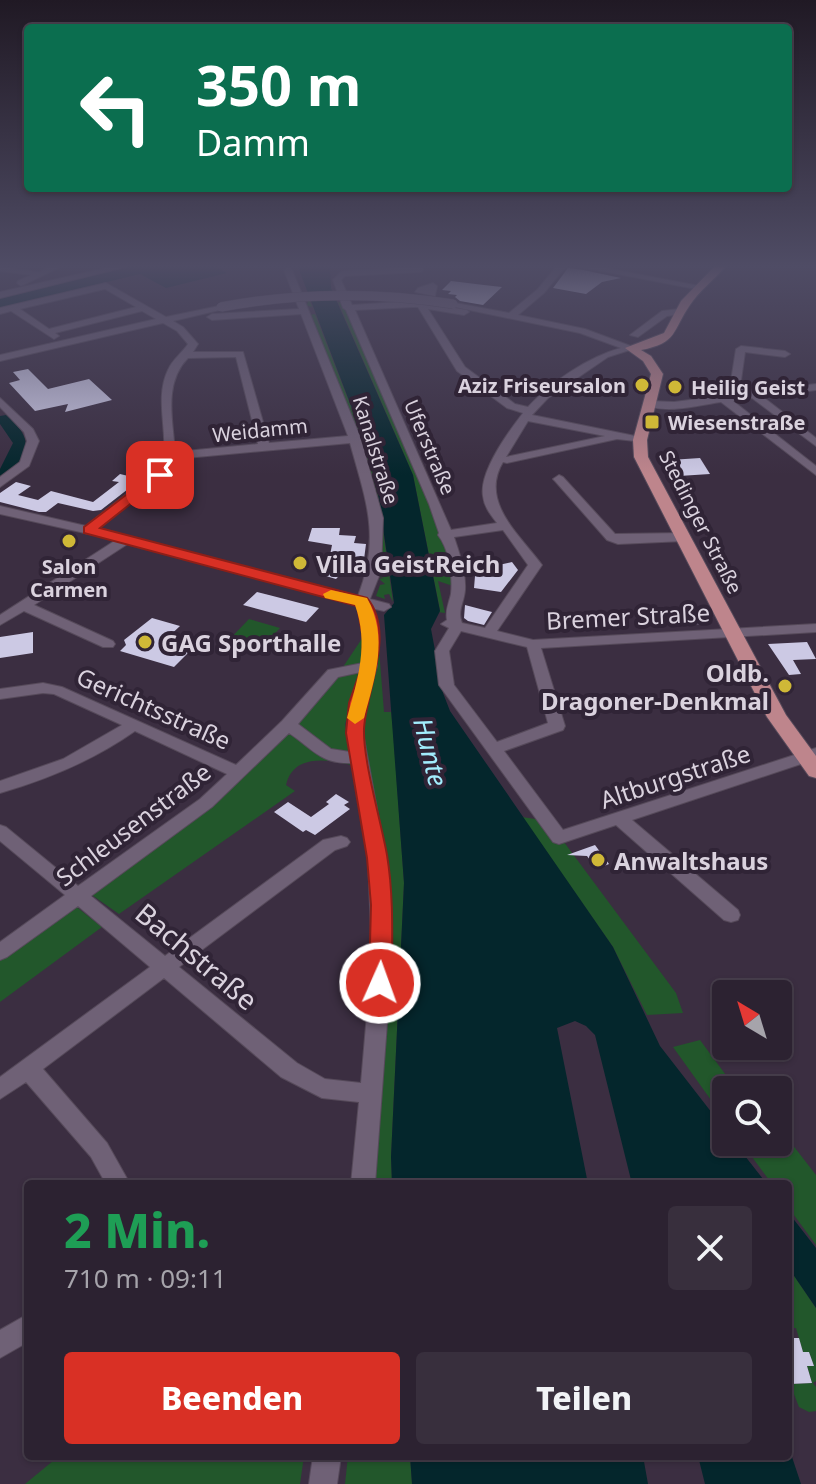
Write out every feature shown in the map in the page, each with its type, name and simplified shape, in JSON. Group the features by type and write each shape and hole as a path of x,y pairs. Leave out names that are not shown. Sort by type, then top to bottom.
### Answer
{"main road":[{"path":"633,341 653,344 667,336"},
{"name":"Stedinger Straße","path":"633,341 656,371 640,440 641,457 777,717 812,761"}],"street":[{"path":"4,356 92,336"},
{"path":"89,530 160,475 169,463 167,400 175,365 192,347 186,336"},
{"name":"Kanalstraße","path":"314,336 355,439 377,518 374,571 362,602"},
{"name":"Uferstraße","path":"360,336 435,504 456,561 459,587 442,651 447,685 559,838"},
{"path":"441,336 461,369 511,406 527,414 640,440"},
{"path":"607,336 633,341"},
{"path":"488,634 535,565 493,509 488,481 527,414 544,396 638,336"},
{"path":"785,354 741,349 736,381 816,443"},
{"path":"185,355 240,354 265,448"},
{"path":"650,404 674,405 816,387"},
{"path":"724,399 816,472"},
{"path":"0,484 21,469 30,450 32,436 3,407"},
{"path":"507,460 617,437"},
{"name":"Weidamm","path":"169,456 355,439"},
{"path":"559,479 611,537 618,540 684,537"},
{"path":"0,510 127,539 384,607"},
{"path":"444,535 506,526"},
{"path":"0,621 127,539"},
{"path":"362,602 370,625 370,666 356,712 358,757 369,806 381,905 382,956 363,1180"},
{"path":"24,606 108,644"},
{"name":"Bremer Straße","path":"451,625 533,644 816,628"},
{"path":"492,749 557,726 533,644"},
{"name":"Schleusenstraße","path":"0,952 206,803 288,725 333,673 370,666"},
{"name":"Gerichtsstraße","path":"0,694 52,689 240,773"},
{"path":"0,787 78,760 99,750 133,725"},
{"path":"288,725 332,758 358,757"},
{"name":"Altburgstraße","path":"559,838 812,761"},
{"path":"620,819 731,915"},
{"name":"Bachstraße","path":"0,831 308,1083 336,1092 372,1094"},
{"path":"0,1089 329,845 341,842"},
{"path":"28,1068 99,1150 116,1180"},
{"path":"0,1345 24,1330"},
{"path":"323,1484 326,1460"}],"green space":[{"path":"316,336 324,336 374,466 393,602 389,594 384,595 385,599 376,596 380,585 385,584 379,579 384,578 380,577 378,525"},
{"path":"353,336 359,336 432,504 456,577 456,587 438,581 445,613 438,612 413,475"},
{"path":"249,619 280,628 257,653 225,644"},
{"path":"377,624 384,712 391,712 404,883 392,1180 374,1180 384,1059 360,725 377,654 373,625"},
{"path":"363,637 366,638 361,674 345,724 351,765 332,761 303,763 290,775 286,785 295,791 119,914 89,893 213,802 339,673"},
{"path":"522,817 535,819 561,838 676,993 683,1013 647,1015 613,947"},
{"path":"74,905 102,927 0,1002 0,958"},
{"path":"700,1040 727,1076 712,1076 712,1101 673,1047"},
{"path":"792,1144 816,1175 816,1245 792,1212 792,1180 769,1180 751,1156 792,1156"},
{"path":"792,1273 816,1308 816,1381 813,1383 816,1387 816,1411 809,1412 799,1407 792,1389 792,1384 812,1383 807,1366 814,1366 809,1352 803,1352 796,1328 792,1328"},
{"path":"54,1460 303,1460 300,1484 25,1484"},
{"path":"348,1460 410,1460 412,1484 345,1484"}],"water":[{"name":"Hunte","path":"324,336 352,336 413,475 440,611 431,629 443,693 450,711 613,947 660,1046 712,1113 712,1156 745,1156 764,1180 631,1180 595,1035 575,1021 557,1028 587,1180 392,1180 404,883 384,615 394,603 374,466"},
{"path":"6,415 22,433 26,448 18,463 0,480 0,469 13,443 0,424 0,416"},
{"path":"792,1217 816,1248 816,1308 792,1273"},
{"path":"792,1457 801,1484 705,1484 699,1460 792,1460"},
{"path":"410,1460 644,1460 648,1484 412,1484"}],"building":[{"path":"28,369 48,389 89,379 112,400 65,412 68,404 35,411 9,383 20,380 13,372"},
{"path":"700,458 710,474 679,476 670,460"},
{"path":"120,474 141,479 101,510 58,503 46,512 39,512 0,502 0,493 16,482 31,486 18,495 38,500 51,491 93,502 119,482 112,481"},
{"path":"312,528 340,528 339,535 356,536 354,543 366,544 362,575 351,574 354,560 336,579 319,574 337,556 330,555 332,545 308,541"},
{"path":"512,562 518,570 501,592 474,588 475,576 500,574 494,566"},
{"path":"257,592 319,608 306,622 243,605"},
{"path":"465,605 492,612 484,625 468,621 464,618"},
{"path":"699,615 704,624 672,625 668,617"},
{"name":"GAG Sporthalle","path":"152,618 180,626 163,642 191,650 174,667 120,651 126,645 124,640"},
{"path":"33,632 33,653 0,658 0,637"},
{"path":"807,642 816,659 793,660 801,674 789,675 768,644"},
{"path":"336,794 349,802 344,805 350,809 315,835 306,830 303,832 274,812 288,802 311,817 329,804 326,802"},
{"name":"Anwaltshaus","path":"595,845 609,864 597,869 587,856 567,855"},
{"path":"792,1338 799,1338 803,1352 809,1352 814,1366 807,1366 812,1383 792,1384"}],"slow traffic":[{"path":"331,594 362,602 370,625 370,666 355,718"}],"place":[{"name":"Aziz Friseursalon","path":"642,385"},
{"name":"Heilig Geist","path":"675,387"},
{"name":"Wiesenstraße","path":"652,422"},
{"name":"Salon Carmen","path":"69,541"},
{"name":"Villa GeistReich","path":"300,563"},
{"name":"GAG Sporthalle","path":"145,642"},
{"name":"Oldb. Dragoner-Denkmal","path":"785,686"},
{"name":"Anwaltshaus","path":"598,860"}],"route":[{"path":"160,475 89,530 365,605 370,625 370,666 358,703 355,733 377,858 381,905 380,983"}]}
